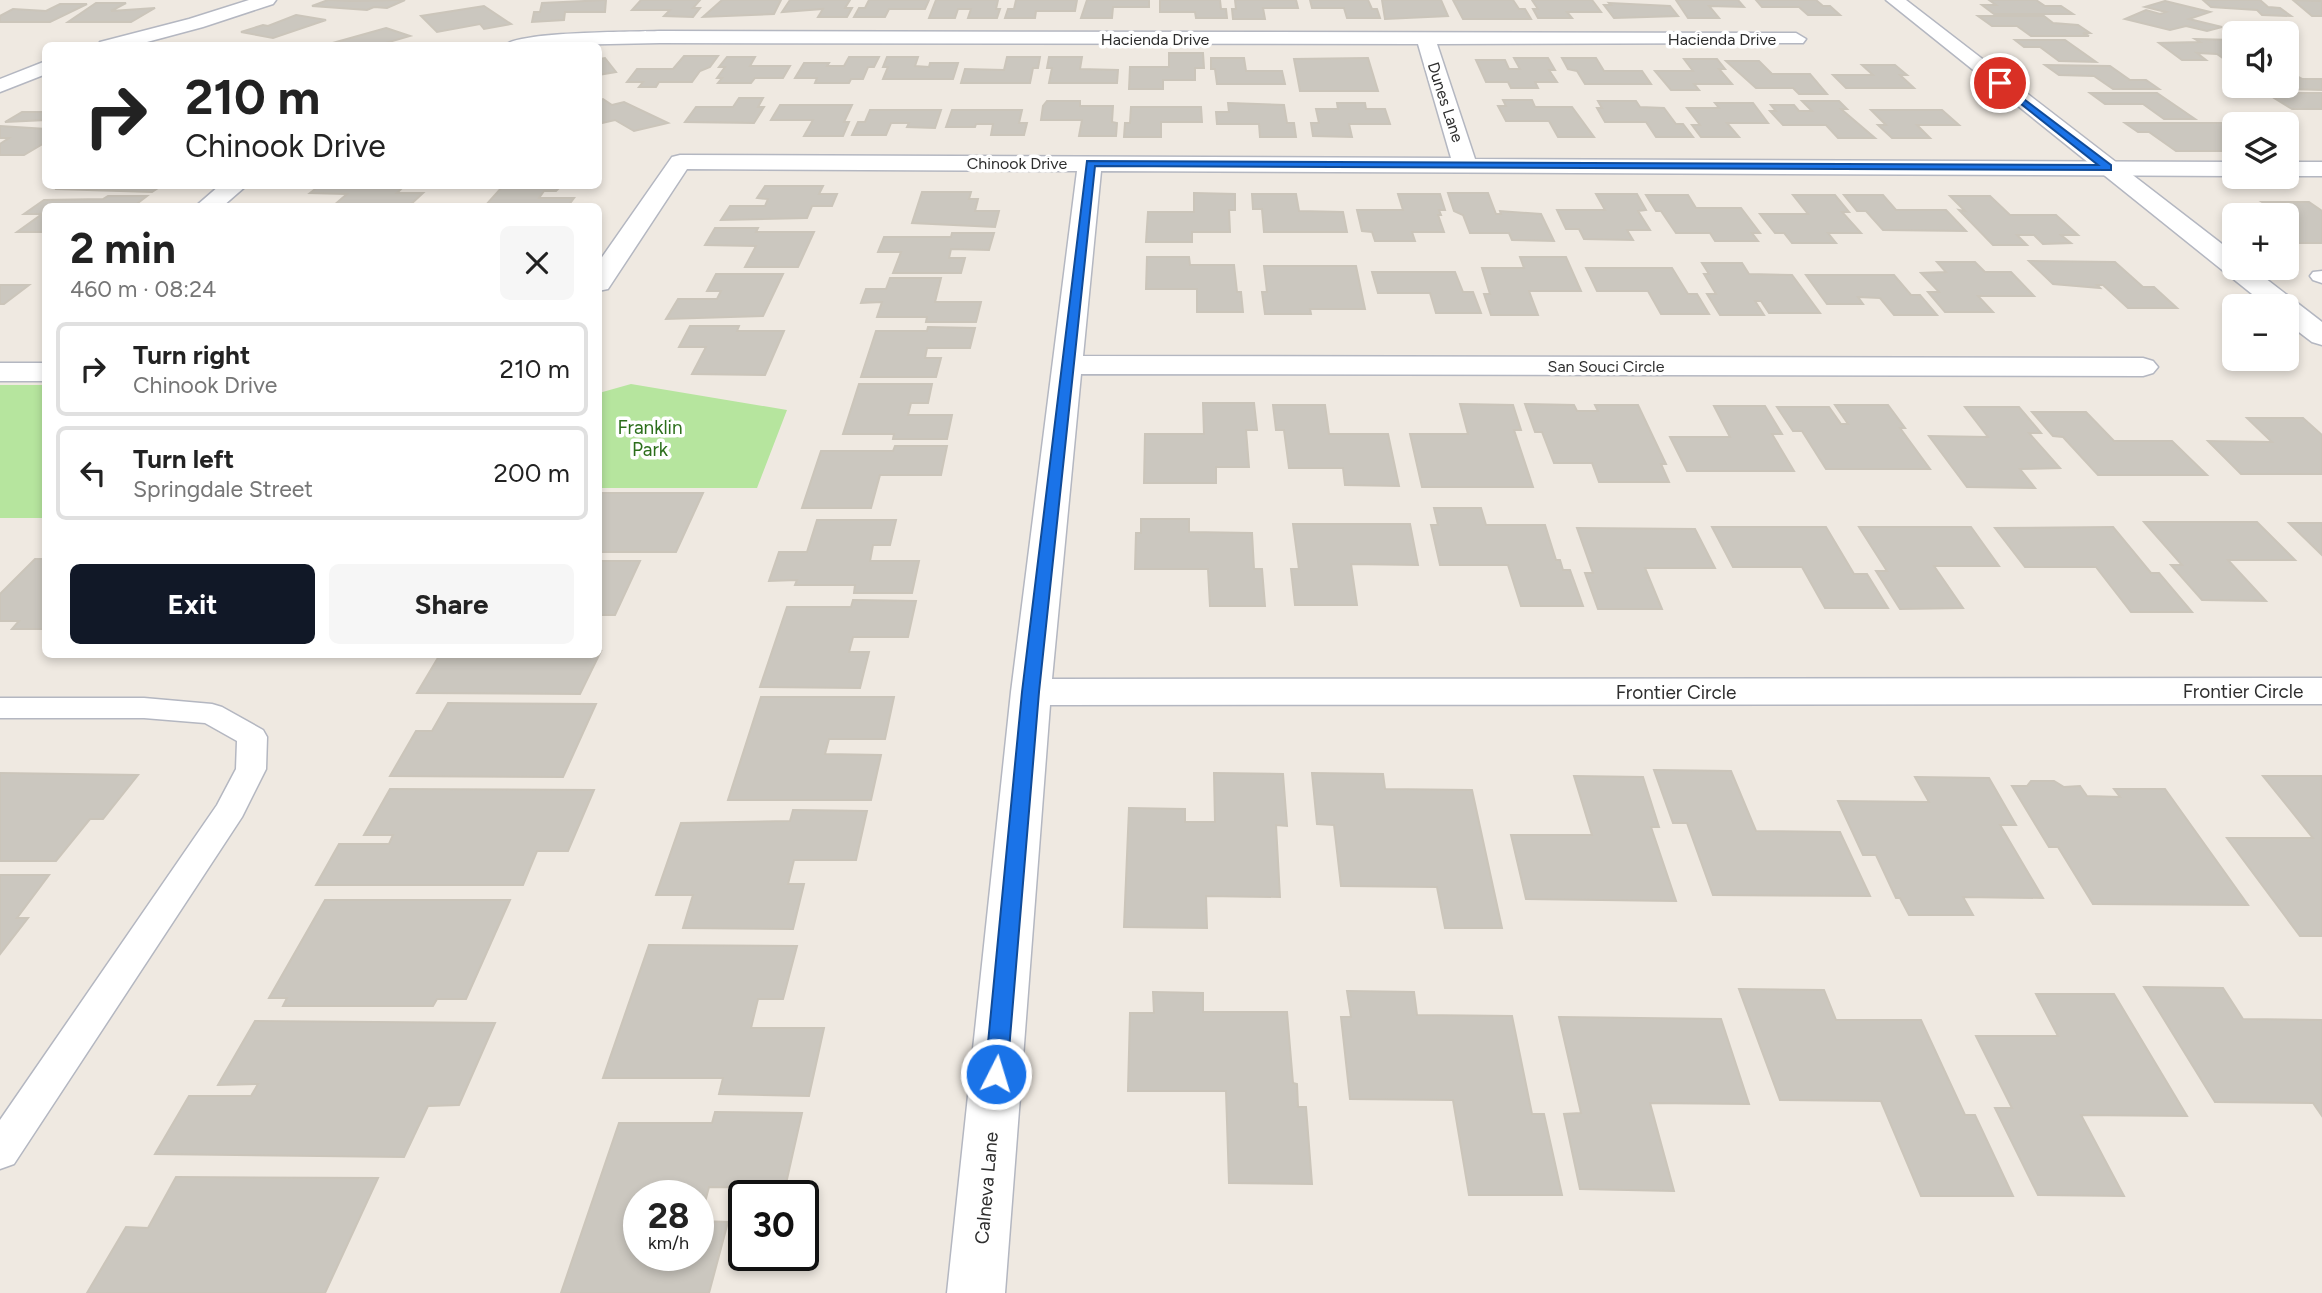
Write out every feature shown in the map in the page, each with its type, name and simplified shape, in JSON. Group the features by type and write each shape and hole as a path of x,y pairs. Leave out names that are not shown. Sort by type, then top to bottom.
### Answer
{"street":[{"path":"122,42 196,23 267,0"},
{"path":"1895,0 2268,294"},
{"name":"Hacienda Drive","path":"544,42 660,37 1796,39"},
{"name":"Dunes Lane","path":"1426,40 1465,165"},
{"path":"0,86 42,69"},
{"name":"Chinook Drive","path":"602,277 680,162 2222,169"},
{"name":"Calneva Lane","path":"976,1293 1031,692 1090,163"},
{"path":"2299,169 2322,169"},
{"path":"212,203 230,189"},
{"path":"2299,318 2322,336"},
{"path":"6,372 42,347"},
{"name":"San Souci Circle","path":"1068,365 2143,367"},
{"path":"6,372 42,372"},
{"name":"Frontier Circle","path":"1031,692 2322,691"}],"lane":[{"path":"0,708 144,708 212,714 252,737 251,769 231,809 0,1152"}],"green space":[{"name":"Franklin Park","path":"631,384 787,410 757,488 602,488 602,392"},
{"path":"0,385 42,385 42,518 0,518"}],"building":[{"path":"328,0 405,0 387,8 374,7 367,10 312,6"},
{"path":"606,0 605,12 565,12 564,20 532,22 534,12 540,12 542,3"},
{"path":"641,0 700,0 693,8 700,8 693,17 664,16 670,10 632,10"},
{"path":"722,0 781,0 774,14 703,17"},
{"path":"790,0 850,0 845,8 852,8 847,17 818,17 823,9 782,12"},
{"path":"869,0 929,0 925,9 889,9 885,17 854,17 859,8 865,8"},
{"path":"936,0 998,0 996,9 1000,9 997,18 968,18 971,9 958,9 955,18 929,18"},
{"path":"1016,0 1077,0 1075,11 1036,11 1035,18 1005,18 1008,9 1014,9"},
{"path":"1087,0 1149,0 1149,7 1113,7 1112,18 1081,18"},
{"path":"1160,0 1220,0 1221,9 1226,9 1227,18 1196,18 1195,12 1160,12"},
{"path":"1235,0 1296,0 1298,8 1263,8 1265,19 1233,19"},
{"path":"1310,0 1368,0 1372,9 1377,9 1380,18 1347,18 1344,8 1312,8"},
{"path":"1382,0 1441,0 1448,16 1385,19"},
{"path":"1453,0 1513,0 1519,9 1525,9 1531,19 1463,19"},
{"path":"1532,0 1592,0 1601,12 1567,12 1572,18 1538,18 1533,9 1538,9"},
{"path":"1676,0 1738,0 1744,7 1709,6 1719,18 1688,18"},
{"path":"1756,0 1816,0 1823,6 1830,6 1840,15 1808,15 1799,7 1762,7"},
{"path":"1989,0 2036,0 2045,6 2061,6 2073,14 1994,14 1982,5 1996,5"},
{"path":"2203,0 2260,0 2268,7 2280,8 2291,16 2262,15 2257,10 2211,7"},
{"path":"2293,0 2322,1 2322,16 2312,16"},
{"path":"2165,1 2210,12 2189,19 2222,27 2207,31 2186,26 2170,30 2125,19 2146,10 2160,14 2166,12 2145,7"},
{"path":"96,3 126,3 111,11 155,8 131,22 68,22"},
{"path":"1609,3 1670,6 1678,16 1614,18 1604,5 1611,5"},
{"path":"60,4 87,4 50,22 0,22 0,16 13,9 46,11"},
{"path":"484,6 511,24 484,29 480,24 437,32 421,16"},
{"path":"296,15 326,20 273,38 241,32 268,26"},
{"path":"1978,16 2044,16 2053,23 2078,25 2090,33 2083,33 2089,36 2031,36 2017,26 1992,26"},
{"path":"386,28 410,36 389,42 336,42"},
{"path":"2195,39 2222,40 2222,58 2217,54 2197,53 2206,60 2182,60 2159,43 2200,42"},
{"path":"2015,40 2065,40 2096,62 2059,61 2040,47 2024,47"},
{"path":"1169,53 1203,53 1204,68 1195,68 1195,80 1163,80 1163,89 1129,89 1130,67 1169,67"},
{"path":"684,56 718,56 710,67 700,71 692,82 659,82 656,87 639,87 643,82 627,82 637,69 673,69"},
{"path":"727,57 755,57 750,66 790,66 783,78 755,78 751,83 718,83 722,78 717,78 725,67 719,67"},
{"path":"849,57 879,57 874,67 868,67 863,79 851,79 849,83 815,83 817,78 795,78 804,63 844,66"},
{"path":"887,57 918,57 915,66 958,63 953,79 883,79 888,67 883,67"},
{"path":"1007,57 1040,57 1038,68 1033,68 1030,83 961,83 965,69 1004,70"},
{"path":"1049,57 1082,57 1080,69 1118,70 1117,83 1049,83 1052,68 1047,68"},
{"path":"602,58 605,58 616,72 602,74"},
{"path":"1211,58 1244,58 1246,71 1282,71 1285,84 1217,84 1215,69 1211,69"},
{"path":"1368,58 1378,91 1300,91 1294,59"},
{"path":"1514,58 1548,58 1555,70 1549,70 1557,82 1535,82 1538,88 1511,88 1508,82 1486,82 1476,60 1505,60 1509,69 1520,69"},
{"path":"1562,58 1596,58 1604,71 1642,71 1651,84 1585,84 1577,71 1568,69"},
{"path":"1684,59 1717,59 1725,69 1719,69 1732,84 1694,84 1699,90 1671,90 1655,71 1693,71"},
{"path":"1726,61 1759,61 1772,74 1810,74 1827,94 1799,94 1793,88 1756,88"},
{"path":"1862,65 1895,65 1907,75 1900,75 1914,88 1846,88 1833,75 1873,75"},
{"path":"2045,65 2110,66 2130,80 2146,80 2159,89 2113,89 2094,76 2059,75"},
{"path":"2299,77 2322,79 2322,90 2299,89"},
{"path":"2090,93 2157,93 2195,119 2164,119 2143,104 2105,104"},
{"path":"2299,93 2322,93 2322,109 2292,109 2274,98 2299,98"},
{"path":"739,98 763,98 758,107 764,107 754,123 685,122 696,107 733,107"},
{"path":"602,99 612,105 624,102 668,123 634,131 615,120 602,123"},
{"path":"1503,100 1532,100 1535,107 1572,107 1594,137 1558,137 1549,121 1506,121 1498,106 1506,106"},
{"path":"1047,101 1080,101 1080,106 1113,106 1112,122 1117,123 1116,136 1079,136 1082,120 1041,120 1043,106"},
{"path":"1598,101 1636,101 1640,107 1664,108 1676,124 1683,124 1693,137 1656,137 1646,122 1605,122 1597,108 1602,108"},
{"path":"1802,101 1839,101 1847,109 1841,109 1875,138 1838,138 1826,125 1783,125 1770,111 1776,111 1771,105 1794,105 1799,111 1812,111"},
{"path":"1228,103 1284,105 1287,123 1294,123 1296,137 1260,137 1259,124 1217,124 1216,112 1229,112"},
{"path":"1337,103 1365,103 1366,109 1385,109 1390,124 1349,124 1352,137 1313,136 1311,123 1319,123 1316,109 1338,109"},
{"path":"1715,103 1753,103 1768,123 1727,123 1739,137 1701,137 1692,125 1700,125 1687,108 1719,108"},
{"path":"780,105 852,105 844,122 849,122 843,136 804,136 813,120 771,120"},
{"path":"1131,107 1201,107 1202,122 1161,122 1161,137 1124,137 1125,123 1130,123"},
{"path":"870,110 941,110 935,128 907,127 909,123 891,123 886,135 852,135 858,122 865,122"},
{"path":"952,110 1022,110 1019,123 1027,123 1024,135 991,135 993,124 946,127"},
{"path":"1871,110 1942,110 1959,125 1917,125 1930,138 1892,138 1878,125 1886,125"},
{"path":"22,112 42,112 42,120 5,122"},
{"path":"2125,123 2222,123 2222,151 2176,151 2149,132 2138,132"},
{"path":"0,126 42,129 42,144 24,155 0,155 0,144 9,138 0,138"},
{"path":"765,186 823,186 819,194 837,194 832,206 812,206 807,218 721,220 730,206 765,206 768,199 757,198"},
{"path":"55,189 156,189 152,192"},
{"path":"315,189 401,189 397,193 423,193 412,203 336,203 347,194 310,193"},
{"path":"500,189 558,189 544,191 539,198 574,198 570,203 488,203"},
{"path":"922,192 971,192 969,199 978,199 975,211 999,211 995,227 912,223"},
{"path":"1194,193 1235,194 1235,210 1229,210 1230,232 1192,232 1192,242 1146,242 1148,212 1194,212"},
{"path":"1448,193 1488,193 1496,214 1501,214 1500,211 1541,214 1554,241 1512,240 1509,233 1470,233 1463,215 1454,211"},
{"path":"1252,194 1296,194 1299,211 1343,212 1347,232 1264,232 1262,209 1253,209"},
{"path":"1398,194 1440,194 1445,210 1439,210 1441,215 1438,215 1444,232 1412,232 1415,241 1375,241 1372,232 1362,231 1357,210 1403,210"},
{"path":"1596,194 1637,194 1646,210 1638,211 1650,230 1627,230 1633,240 1584,239 1579,229 1566,229 1557,210 1605,210"},
{"path":"1646,195 1688,195 1696,208 1741,208 1760,233 1752,233 1758,241 1715,241 1710,233 1676,233"},
{"path":"1793,195 1835,195 1849,212 1842,212 1861,233 1828,233 1836,243 1792,243 1784,233 1775,233 1760,214 1808,214"},
{"path":"1844,195 1883,195 1896,210 1946,210 1966,231 1883,230 1866,211 1857,211"},
{"path":"108,196 147,196 138,203 42,203 42,214 24,214 44,200 103,199"},
{"path":"1950,196 1990,196 2010,215 2056,215 2078,235 2061,235 2071,243 2043,244 2034,235 2017,235 2027,245 1993,245 1959,210 1965,211"},
{"path":"2309,202 2322,211 2322,243 2299,243 2299,203 2264,203"},
{"path":"42,214 42,232 17,232"},
{"path":"715,228 758,228 756,232 814,232 798,267 745,267 756,246 705,245"},
{"path":"952,233 994,233 989,250 951,249 949,258 965,258 961,273 893,273 901,252 878,252 884,237 951,237"},
{"path":"1147,257 1189,257 1190,265 1234,265 1237,292 1241,292 1243,312 1197,312 1197,289 1146,289"},
{"path":"1520,257 1566,257 1581,291 1529,291 1538,315 1491,315 1484,294 1490,294 1482,268 1524,268"},
{"path":"2029,261 2115,262 2143,287 2154,287 2177,308 2128,308 2103,285 2097,285 2100,288 2053,284"},
{"path":"1937,262 1975,262 1985,272 2011,272 2034,296 1978,296 1993,312 1945,312 1928,292 1939,292 1921,273 1946,272"},
{"path":"1702,263 1742,263 1749,274 1792,275 1820,313 1769,313 1761,301 1755,301 1764,315 1720,315 1707,294 1716,294 1704,274 1709,274"},
{"path":"1264,266 1356,266 1365,309 1310,309 1311,314 1265,314 1262,292 1267,292"},
{"path":"1586,268 1672,268 1688,294 1697,294 1709,314 1661,314 1648,291 1597,291"},
{"path":"1372,272 1455,272 1463,292 1473,292 1481,313 1436,313 1430,293 1378,293"},
{"path":"716,274 783,274 763,316 666,319 678,299 717,299 721,291 707,291"},
{"path":"1806,275 1894,275 1911,295 1920,295 1937,315 1894,315 1880,298 1858,297 1863,304 1827,304"},
{"path":"890,278 941,278 935,302 981,302 976,322 926,322 927,317 877,317 882,302 861,303 866,289 886,289"},
{"path":"0,285 29,285 4,304 0,304"},
{"path":"690,326 739,326 737,331 784,331 765,375 692,374 706,347 679,347"},
{"path":"928,327 975,328 970,348 927,348 925,358 941,358 936,377 861,377 876,331 927,331"},
{"path":"859,384 932,384 928,403 911,403 908,415 952,415 947,439 893,439 894,434 843,434"},
{"path":"1203,403 1254,403 1257,430 1246,430 1249,467 1216,467 1216,483 1144,483 1145,434 1204,434"},
{"path":"1460,404 1513,405 1521,430 1514,430 1533,487 1422,487 1410,434 1468,434"},
{"path":"1525,404 1574,405 1577,411 1598,411 1595,405 1638,405 1666,464 1661,464 1669,482 1599,482 1592,463 1554,463 1542,432 1535,432"},
{"path":"1273,405 1325,405 1329,434 1388,434 1399,486 1345,485 1343,468 1289,468 1284,430 1276,430"},
{"path":"1835,405 1888,405 1905,428 1900,428 1930,469 1826,469 1802,431 1793,431 1777,407 1829,407 1841,424 1848,424"},
{"path":"1714,406 1765,406 1782,434 1772,434 1794,471 1687,471 1670,437 1730,437"},
{"path":"1965,407 2019,407 2041,433 2029,433 2060,468 2020,469 2035,488 1967,487 1929,436 1988,437"},
{"path":"2032,412 2086,412 2114,441 2172,441 2207,475 2098,475 2063,437 2053,436"},
{"path":"2247,418 2303,418 2322,435 2322,474 2241,474 2208,441 2272,442"},
{"path":"895,446 947,446 941,475 880,475 871,508 802,508 821,451 893,451"},
{"path":"602,493 703,493 676,552 602,552"},
{"path":"1434,508 1481,508 1486,525 1545,525 1556,560 1560,560 1563,570 1570,570 1583,606 1521,606 1508,565 1440,565 1431,525 1438,525"},
{"path":"1141,519 1189,519 1189,532 1252,533 1254,569 1262,569 1265,606 1210,606 1208,569 1135,569 1136,533 1141,533"},
{"path":"817,520 896,520 890,545 873,545 870,561 919,561 912,593 854,593 855,585 795,585 797,580 769,581 779,552 807,552"},
{"path":"2144,522 2257,522 2295,560 2228,560 2266,601 2202,600 2171,565 2182,565"},
{"path":"2289,523 2322,523 2322,555"},
{"path":"1293,524 1410,524 1418,565 1351,564 1357,605 1295,605 1291,569 1299,569"},
{"path":"1712,527 1826,527 1854,574 1867,574 1888,608 1825,608 1802,567 1733,567"},
{"path":"1859,527 1971,527 1999,566 1934,566 1963,608 1900,609 1876,571 1887,571"},
{"path":"2113,527 2151,573 2159,573 2192,612 2131,612 2096,567 2025,567 1995,528"},
{"path":"1577,528 1695,529 1715,568 1645,568 1662,609 1598,609 1585,573 1593,573"},
{"path":"35,559 42,559 42,629 12,629 19,621 0,621 0,594"},
{"path":"602,561 640,561 615,615 602,615"},
{"path":"853,600 916,601 908,637 853,637 849,652 869,652 860,688 760,687 787,607 851,607"},
{"path":"438,658 598,658 580,694 417,693"},
{"path":"761,697 894,697 885,739 829,739 825,754 881,755 871,800 728,800"},
{"path":"448,703 596,704 563,777 390,776 416,731 432,731"},
{"path":"1654,770 1731,771 1756,831 1840,832 1870,896 1713,895 1687,823 1673,823"},
{"path":"0,773 138,775 103,819 90,819 56,861 0,861"},
{"path":"1214,773 1283,774 1287,826 1276,825 1280,897 1206,896 1207,928 1124,927 1129,808 1185,809 1185,822 1215,822"},
{"path":"1312,773 1383,774 1385,789 1472,790 1502,928 1445,928 1437,887 1341,886 1334,825 1317,824"},
{"path":"1574,776 1643,777 1659,827 1651,827 1676,901 1526,899 1511,835 1592,835"},
{"path":"2263,776 2322,776 2322,936 2300,936 2227,838 2313,838"},
{"path":"1915,777 1989,778 2016,825 2000,825 2043,898 1963,897 1973,915 1909,915 1900,898 1896,898 1876,855 1863,855 1838,801 1929,802"},
{"path":"2031,781 2054,781 2064,787 2080,786 2087,796 2120,797 2114,789 2165,789 2248,905 2093,904 2058,847 2049,847 2012,786 2027,786"},
{"path":"390,789 594,790 568,851 537,851 523,885 316,885 339,844 389,844 393,835 364,835"},
{"path":"793,810 867,811 856,860 794,860 788,884 804,884 793,929 683,928 693,895 656,895 681,823 790,821"},
{"path":"0,875 49,875 17,918 28,918 0,954"},
{"path":"325,900 510,900 466,999 437,999 433,1006 283,1006 287,998 269,998"},
{"path":"649,945 797,946 783,999 758,999 751,1028 824,1028 809,1096 719,1094 723,1078 603,1078"},
{"path":"2144,987 2223,988 2243,1019 2322,1020 2322,1116 2313,1103 2215,1102"},
{"path":"1739,989 1824,990 1836,1020 1921,1020 1965,1115 1975,1115 2013,1196 1921,1196 1881,1101 1780,1100"},
{"path":"1347,991 1414,992 1417,1015 1512,1016 1532,1114 1544,1114 1562,1195 1469,1195 1453,1100 1350,1099 1341,1017 1351,1017"},
{"path":"1153,992 1203,993 1203,1012 1287,1012 1293,1083 1297,1084 1298,1107 1306,1107 1312,1184 1229,1183 1226,1091 1128,1091 1130,1013 1154,1013"},
{"path":"2036,994 2114,994 2187,1116 2081,1115 2124,1196 2038,1195 1995,1108 2012,1108 1976,1036 2058,1036"},
{"path":"1559,1017 1721,1019 1749,1104 1650,1103 1674,1191 1580,1189 1564,1114 1581,1113"},
{"path":"255,1021 495,1023 459,1105 428,1106 404,1157 155,1154 189,1096 251,1096 258,1084 218,1085"},
{"path":"715,1112 802,1113 787,1180 728,1180 728,1187 714,1187 714,1180 623,1180 623,1271 714,1271 714,1222 728,1222 709,1293 561,1293 619,1123 712,1123"},
{"path":"176,1177 378,1178 325,1293 87,1293 126,1227 148,1228"}],"route":[{"path":"996,1074 1031,692 1090,163 2108,167 2000,83"}]}
